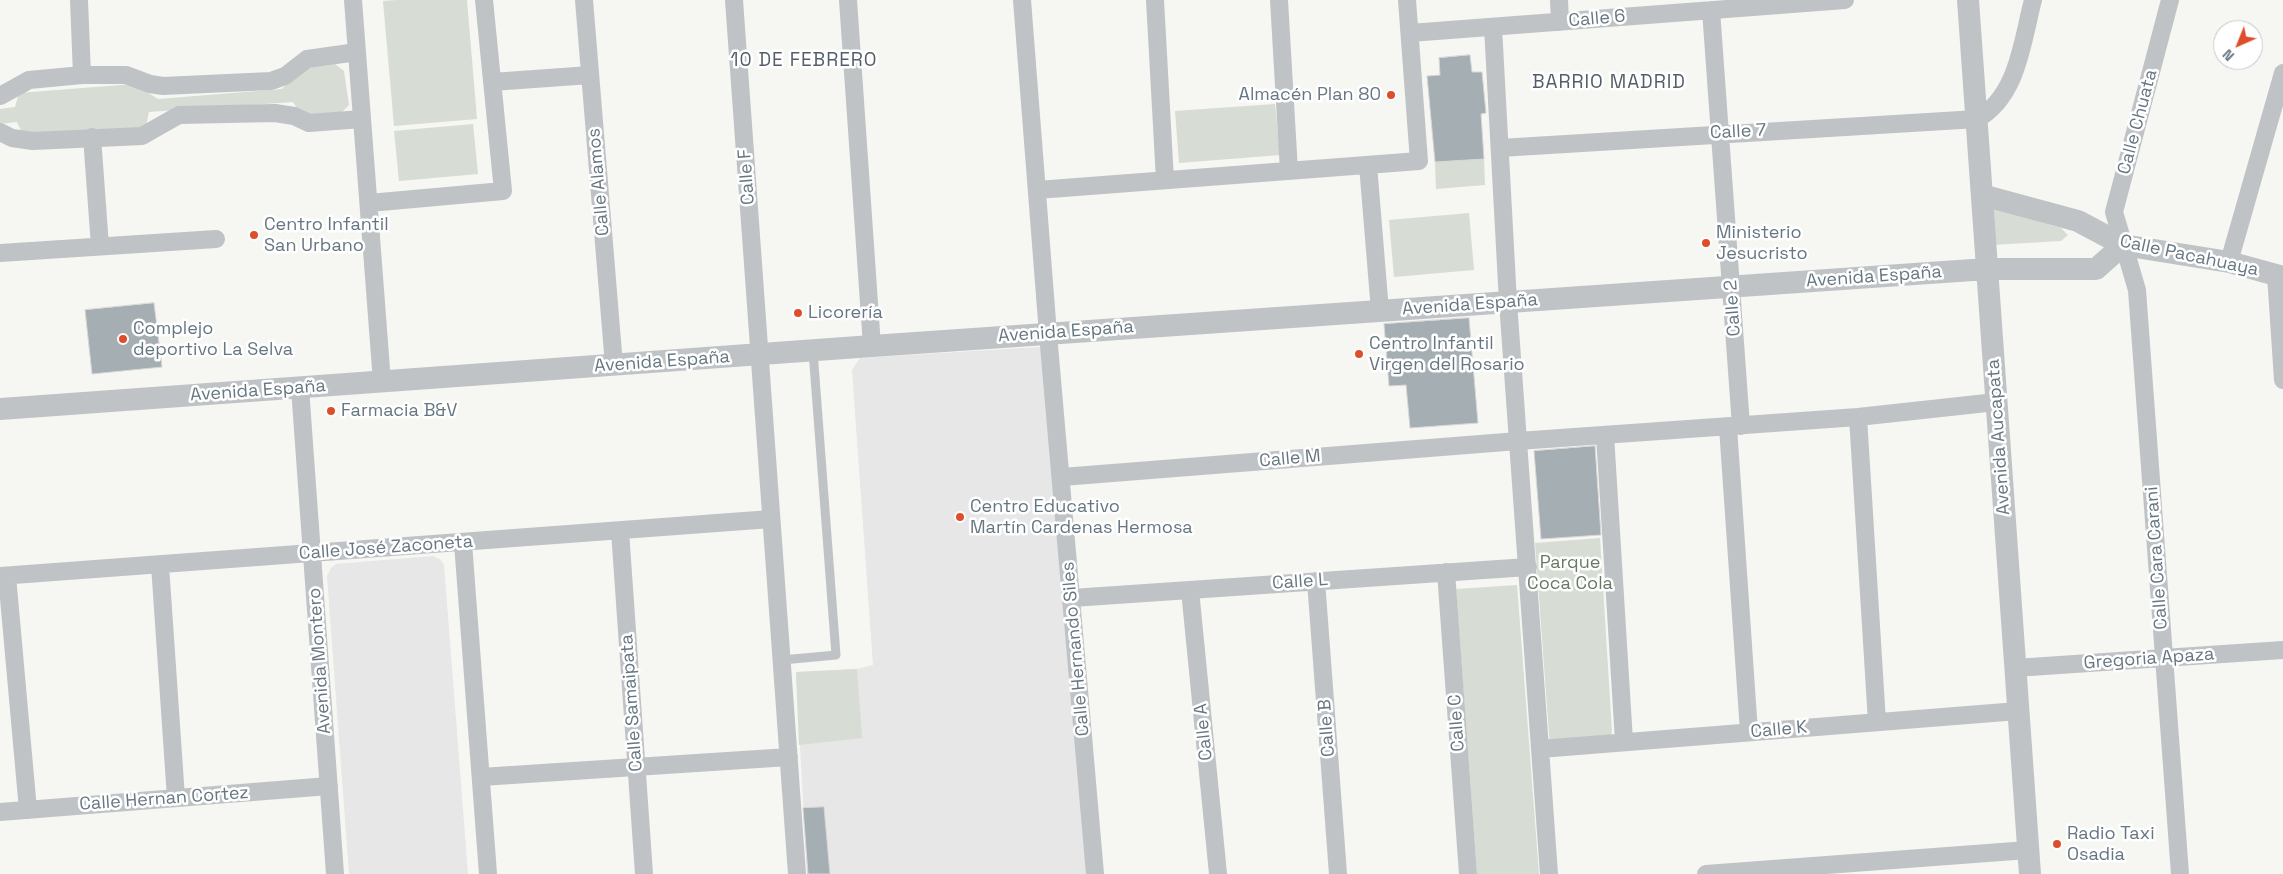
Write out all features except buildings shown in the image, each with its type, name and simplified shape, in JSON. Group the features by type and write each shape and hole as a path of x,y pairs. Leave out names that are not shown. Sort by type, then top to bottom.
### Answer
{"street":[{"path":"79,0 82,75"},
{"path":"353,0 382,382"},
{"path":"369,203 503,191 484,0"},
{"name":"Calle Alamos","path":"584,0 614,365"},
{"name":"Calle F","path":"734,0 797,874"},
{"path":"848,0 872,346"},
{"name":"Calle Hernando Siles","path":"1022,0 1048,334 1062,477 1095,874"},
{"path":"1155,0 1165,180"},
{"path":"1279,0 1289,171"},
{"path":"1037,190 1419,161 1407,0"},
{"path":"1559,0 1560,22"},
{"name":"Calle 6","path":"1410,33 1560,22 1691,6 1711,10 1845,0"},
{"name":"Avenida Aucapata","path":"1968,0 2030,874"},
{"path":"1977,119 1988,113 2001,100 2011,84 2033,0"},
{"name":"Calle Chuata","path":"2123,245 2114,212 2170,0"},
{"name":"Calle 2","path":"1711,10 1732,287 1735,426 1749,732"},
{"path":"1494,27 1508,302 1549,874"},
{"path":"0,96 28,80 82,75 126,75 150,84 163,86 271,81 285,76 307,59 357,52"},
{"path":"2229,262 2283,73"},
{"path":"492,82 590,75"},
{"path":"0,132 12,138 33,141 142,136 179,114 275,113 294,116 309,123 362,119"},
{"name":"Calle 7","path":"1500,148 1720,133 1977,119"},
{"path":"92,137 100,246"},
{"path":"1368,165 1380,311"},
{"name":"Calle Pacahuaya","path":"1982,195 2078,221 2123,245 2229,262 2279,276"},
{"path":"0,253 216,239"},
{"name":"Avenida España","path":"0,410 872,346 1987,269 2096,269 2123,245"},
{"name":"Calle Cara Carani","path":"2123,245 2137,290 2180,874"},
{"path":"2279,276 2283,380"},
{"name":"Avenida Montero","path":"300,388 336,874"},
{"name":"Calle M","path":"1062,477 1518,441 1858,417 1996,402"},
{"path":"1858,417 1876,722"},
{"path":"1605,435 1624,741"},
{"name":"Calle José Zaconeta","path":"3,576 771,519"},
{"name":"Calle Samaipata","path":"620,531 644,874"},
{"path":"463,543 488,874"},
{"path":"160,565 176,798"},
{"name":"Calle L","path":"1072,598 1528,567"},
{"name":"Calle C","path":"1446,572 1468,874"},
{"path":"3,576 28,810"},
{"name":"Calle B","path":"1316,582 1338,874"},
{"name":"Calle A","path":"1190,590 1218,874"},
{"name":"Gregoria Apaza","path":"2015,668 2283,650"},
{"name":"Calle K","path":"1540,749 2018,710"},
{"path":"482,777 789,757"},
{"name":"Calle Hernan Cortez","path":"0,812 329,786"},
{"path":"1706,874 2028,850"}],"lane":[{"path":"782,660 836,655 813,351"}],"shaded area":[{"name":"Centro Educativo Martín Cardenas Hermosa","path":"1039,347 1044,351 1087,874 807,874 796,672 856,669 873,665 852,370 860,358"},
{"path":"433,556 440,559 444,565 468,874 349,874 327,576 331,568 336,564"}],"green space":[{"path":"467,0 477,119 394,126 383,1"},
{"path":"335,64 344,71 349,105 338,116 304,119 293,102 149,112 145,130 25,139 17,122 0,124 0,109 15,107 19,93 134,84 158,99 282,89 300,69"},
{"path":"1275,104 1280,155 1179,163 1175,111"},
{"path":"473,124 478,174 399,181 394,131"},
{"path":"1484,159 1485,185 1436,189 1435,162"},
{"path":"1989,207 2061,228 2068,235 2061,241 1991,245"},
{"path":"1469,213 1474,270 1394,277 1389,220"},
{"name":"Parque Coca Cola","path":"1600,538 1612,732 1610,737 1550,747 1535,543"},
{"path":"1517,585 1539,874 1477,874 1456,589"},
{"path":"857,669 862,738 799,745 796,672"}],"place":[{"name":"Almacén Plan 80","path":"1391,95"},
{"name":"Centro Infantil San Urbano","path":"254,235"},
{"name":"Ministerio Jesucristo","path":"1706,243"},
{"name":"Licorería","path":"798,313"},
{"name":"Complejo deportivo La Selva","path":"123,339"},
{"name":"Centro Infantil Virgen del Rosario","path":"1359,354"},
{"name":"Farmacia B&V","path":"331,411"},
{"name":"Centro Educativo Martín Cardenas Hermosa","path":"960,517"},
{"name":"Radio Taxi Osadia","path":"2057,844"}],"district":[{"name":"10 DE FEBRERO","path":"804,61"},
{"name":"BARRIO MADRID","path":"1609,83"}]}
